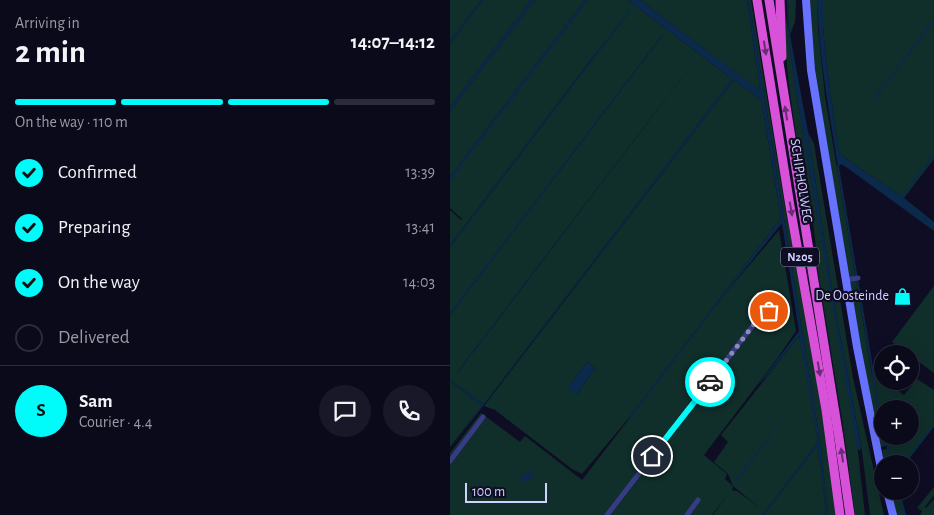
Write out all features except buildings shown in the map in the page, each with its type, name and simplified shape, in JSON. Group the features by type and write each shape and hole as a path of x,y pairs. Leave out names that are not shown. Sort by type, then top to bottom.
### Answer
{"highway":[{"name":"SCHIPHOLWEG","path":"758,0 790,206 826,410 840,515"},
{"name":"SCHIPHOLWEG","path":"769,0 838,429 850,515"},
{"name":"N205","path":"780,0 781,81"}],"main road":[{"name":"SCHIPHOLWEG","path":"806,0 811,70 847,279 856,347 878,455"},
{"path":"890,500 894,515"}],"street":[{"path":"847,279 858,278"},
{"path":"606,515 761,315"},
{"path":"450,461 483,417"},
{"path":"687,515 698,500"}],"green space":[{"path":"450,0 481,0 450,41"},
{"path":"483,0 531,0 450,107 450,44"},
{"path":"535,0 585,0 450,177 450,111"},
{"path":"588,0 628,0 732,79 484,404 450,380 450,315 663,34 450,313 450,247 630,11 450,245 450,210 462,219 450,208 450,180","holes":["696,59 456,375 467,359"]},
{"path":"640,0 747,0 760,89 758,90"},
{"path":"749,0 751,0 786,213 803,297 825,432 836,515 828,515 821,448"},
{"path":"784,0 796,93 856,434 865,515 855,515 843,425 817,266 814,228 790,96 785,48"},
{"path":"789,0 796,0 795,22 790,35 788,19"},
{"path":"807,0 817,0 825,97 872,375 874,373 874,390 897,390 904,395 908,390 919,390 919,380 934,390 934,425 919,444 919,400 874,400 874,418 858,340 816,90"},
{"path":"823,0 934,0 934,159 904,198 849,161 839,152 823,28"},
{"path":"734,80 761,100 781,218 628,419 582,474 572,469 495,410 484,406","holes":["587,362 595,368 577,394 568,388"]},
{"path":"808,132 814,144 853,378 874,471 874,500 881,500 884,515 870,515 862,451 834,302"},
{"path":"779,230 796,331 704,455 727,474 725,479 733,486 728,474 714,462 728,442 721,435 799,336 818,442 762,515 713,515 729,493 712,515 450,515 450,453 481,413 520,442 525,436 582,480 725,294","holes":["733,486 760,508 737,491 732,490"]},
{"path":"934,286 934,373 919,362 919,345 896,345 892,342"},
{"path":"450,381 482,406 450,447"},
{"path":"880,445 919,445 911,455 883,455 882,450 888,448 887,446 880,447"},
{"path":"817,446 826,515 764,515"},
{"path":"934,487 934,495 925,507 934,499 934,515 920,515 922,511 917,508"},
{"path":"893,500 901,500 905,515 897,515"}],"water":[{"path":"481,0 483,0 450,44 450,41"},
{"path":"531,0 535,0 450,111 450,107"},
{"path":"585,0 588,0 450,181 450,177"},
{"path":"628,0 640,0 759,90 747,0 749,0 821,448 828,515 826,515 817,446 764,515 762,515 818,442 799,336 758,385 799,331 782,223 725,294 631,418 628,419 781,218 761,100 734,80 450,449 482,406 450,380 484,404 732,79"},
{"path":"787,0 789,0 788,19 790,35 808,132 834,302 861,447 860,451 857,448 796,93 788,36"},
{"path":"817,0 823,0 823,28 839,152 849,161 904,198 934,222 934,231 846,167 841,164 838,167 822,63"},
{"path":"630,11 450,247 450,245"},
{"path":"663,34 661,38 450,315 460,299"},
{"path":"696,59 456,375 467,359"},
{"path":"587,362 595,368 577,394 567,389"},
{"path":"799,399 736,482 734,482 735,480"},
{"path":"528,472 532,472 534,477 522,483 520,477"}],"waterway":[{"path":"873,100 934,20"},
{"path":"902,197 934,155"},
{"path":"838,167 878,400"},
{"path":"911,455 934,425"},
{"path":"887,445 890,455"},
{"path":"901,500 905,515"}],"way so far":[{"path":"710,382 761,315 766,317 769,311"}],"place":[{"name":"De Oosteinde","path":"903,296"}],"route":[{"path":"652,456 710,382"}]}
